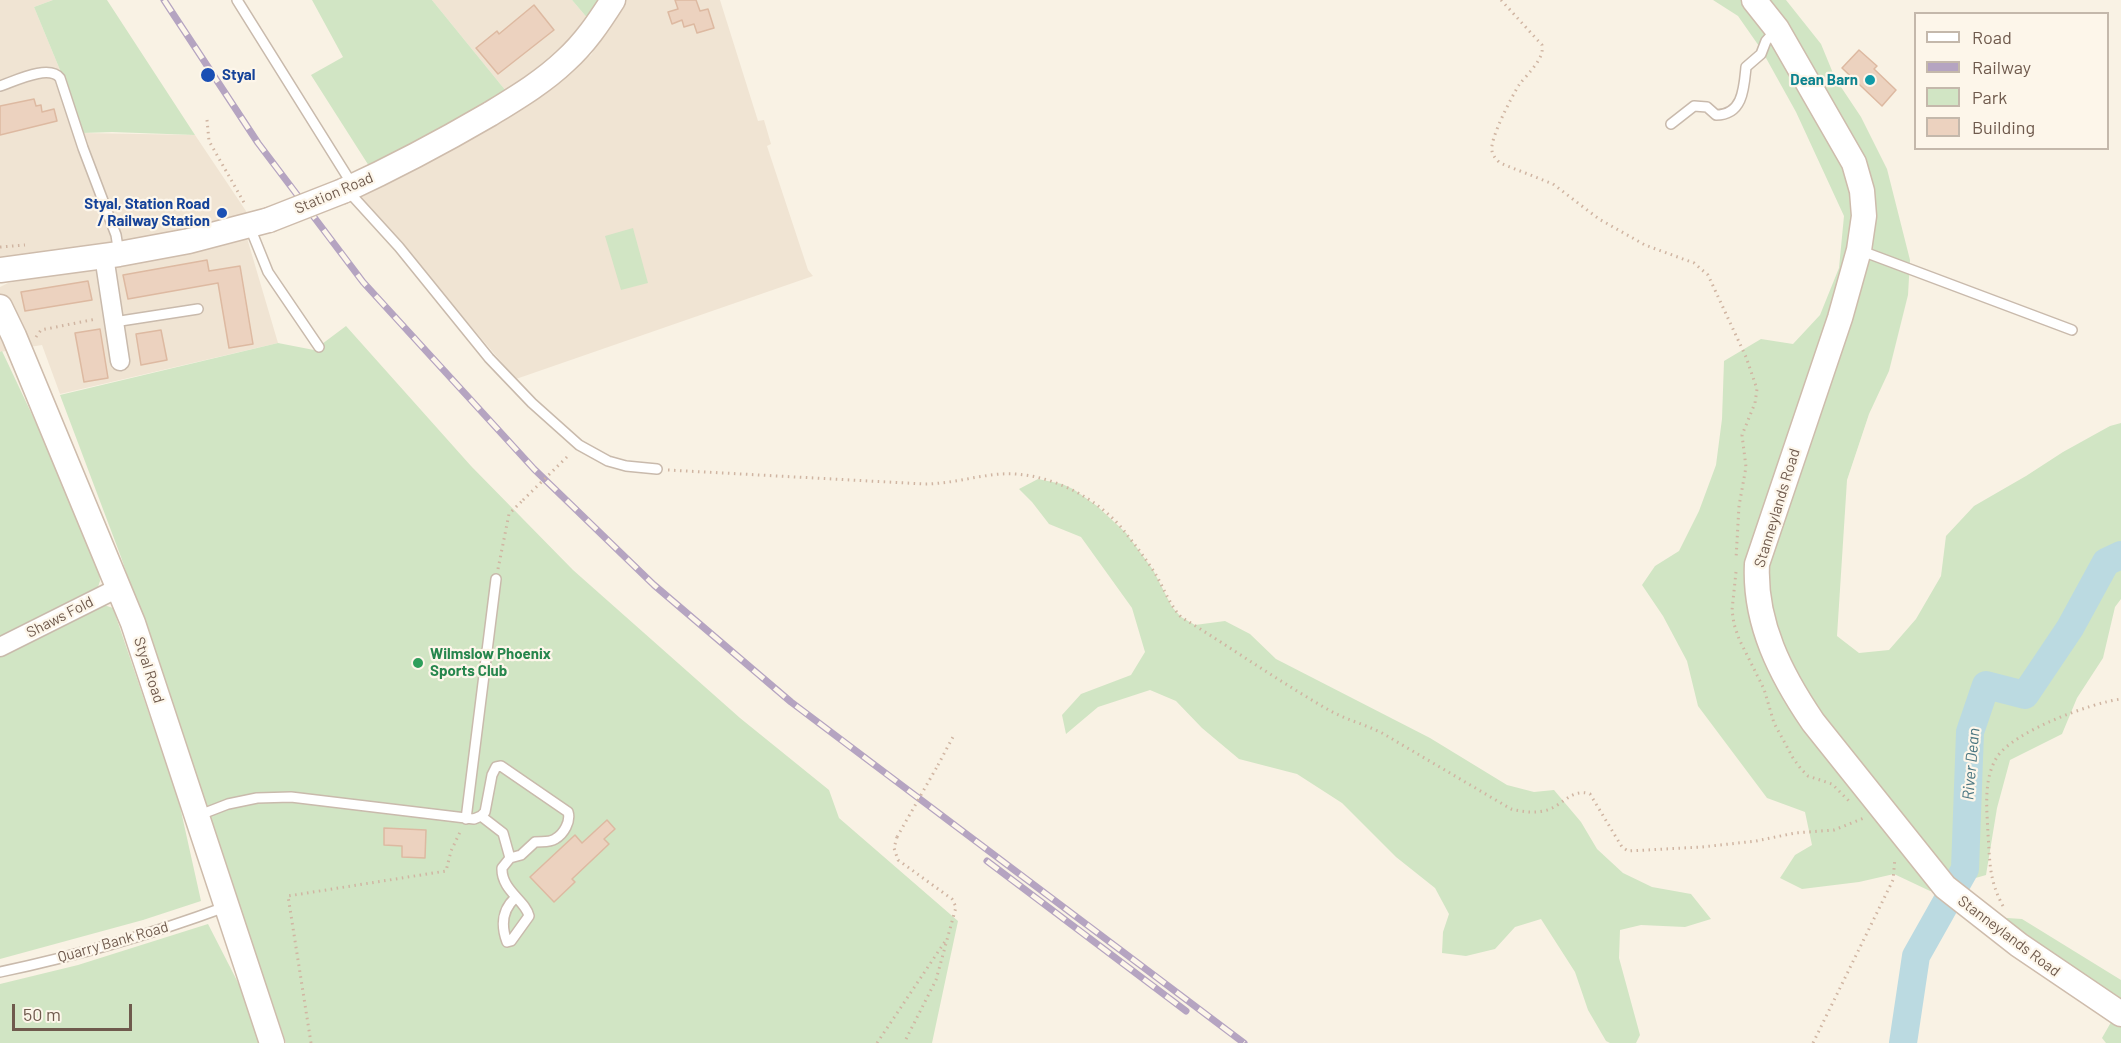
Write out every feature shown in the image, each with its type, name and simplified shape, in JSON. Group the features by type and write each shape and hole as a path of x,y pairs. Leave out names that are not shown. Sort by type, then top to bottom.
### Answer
{"street":[{"name":"Station Road","path":"0,270 111,255 189,241 258,223 348,189 446,141 538,83 580,47 596,28 613,0"},
{"name":"Stanneylands Road","path":"1754,0 1777,29 1854,163 1862,191 1864,216 1859,250 1840,318 1757,564 1758,592 1765,629 1773,653 1793,694 1836,753 1945,887 2062,975 2121,1014"},
{"path":"111,255 113,319 120,362"},
{"name":"Styal Road","path":"0,307 11,342 120,587 272,1043"},
{"name":"Shaws Fold","path":"0,647 120,587"}],"lane":[{"path":"237,0 348,189 399,247 489,358 532,403 579,446 608,461 657,470"},
{"path":"1671,124 1694,106 1707,107 1716,115 1731,112 1740,103 1744,91 1746,67 1761,54 1766,41 1777,29"},
{"path":"0,86 48,72 60,78 83,148 116,234 111,255"},
{"path":"258,223 268,272 319,347"},
{"path":"1859,250 2072,330"},
{"path":"113,319 198,309"},
{"path":"466,819 496,579"},
{"path":"197,816 228,804 257,798 291,797 466,819 481,816 485,812 492,775 496,767 501,766 568,812 569,822 556,839 535,842 521,855 510,858 502,871 515,898"},
{"path":"481,816 503,833 510,858"},
{"name":"Quarry Bank Road","path":"0,972 192,920 226,907"}],"path":[{"path":"1501,0 1542,45 1543,50 1541,57 1518,86 1504,114 1492,143 1492,153 1500,163 1554,184 1599,219 1645,244 1694,263 1708,275 1746,357 1756,389 1755,403 1742,435 1746,467 1743,485"},
{"path":"207,120 209,141 258,223"},
{"path":"11,342 34,341 41,330 113,319"},
{"path":"496,579 509,514 569,455"},
{"path":"657,470 924,484 1017,474 1062,484 1081,495 1126,533 1153,570 1172,607 1181,616 1330,711 1382,733 1510,809 1523,812 1550,809 1571,796 1585,792 1590,794 1622,847 1635,852 1756,842 1795,833 1834,830 1864,818"},
{"path":"2004,907 1991,879 1987,809 1987,786 1997,758 2011,742 2034,729 2082,710 2121,699"},
{"path":"904,1043 936,980 956,907 952,899 898,860 894,848 897,837 954,735"},
{"path":"311,1043 288,896 446,871 451,851 466,819"},
{"path":"1813,1043 1893,880 1896,851"},
{"path":"877,1043 949,935"}],"shaded area":[{"path":"0,0 53,0 34,7 60,70 82,133 195,135 248,214 161,236 0,258"},
{"path":"432,0 572,0 589,20 548,61 506,91"},
{"path":"624,0 720,0 758,121 764,120 771,144 767,146 808,270 813,276 516,379 407,252 355,197 550,89 591,55"},
{"path":"247,238 278,343 60,394 42,345 0,352 0,287 8,283"}],"green space":[{"path":"53,0 107,0 195,135 82,133 60,70 34,7"},
{"path":"312,0 432,0 506,91 467,116 369,166 311,75 343,57"},
{"path":"572,0 602,0 589,20"},
{"path":"1713,0 1786,0 1821,44 1835,78 1861,117 1887,169 1910,260 1908,295 1889,371 1869,414 1847,480 1837,636 1859,653 1889,650 1916,619 1941,576 1946,536 1974,506 2063,452 2110,426 2121,423 2121,599 2115,607 2103,658 2077,698 2062,734 2010,760 1997,808 1986,875 1930,891 1894,874 1859,882 1802,889 1780,878 1795,855 1812,845 1805,812 1767,798 1698,706 1687,661 1663,616 1642,585 1655,566 1679,551 1699,511 1716,465 1722,419 1724,361 1761,339 1793,344 1820,315 1839,268 1844,216 1796,112 1761,49 1738,16"},
{"path":"633,228 648,283 621,290 605,236"},
{"name":"Wilmslow Phoenix Sports Club","path":"346,326 471,466 573,570 740,718 829,790 839,818 958,921 932,1043 286,1043 121,557 60,395 278,343 314,350"},
{"path":"2,351 52,457 99,569 100,581 97,590 0,639 0,352"},
{"path":"1038,479 1073,489 1097,506 1126,533 1153,570 1172,607 1181,617 1195,625 1225,621 1250,634 1276,659 1430,738 1507,785 1534,792 1554,790 1581,822 1597,849 1623,873 1652,887 1691,894 1711,919 1685,927 1641,925 1620,930 1619,958 1640,1035 1636,1043 1606,1041 1588,1010 1575,972 1541,919 1515,927 1495,949 1466,956 1442,953 1443,932 1449,914 1435,888 1396,857 1342,803 1297,774 1239,759 1202,728 1176,701 1150,690 1098,707 1066,734 1062,715 1081,694 1131,675 1145,652 1132,608 1081,537 1049,524 1019,489"},
{"path":"101,604 113,608 179,802 201,901 143,920 0,959 0,652"},
{"path":"1993,917 2022,919 2121,980 2121,1043 2106,1043 2102,1038 2118,1010"},
{"path":"208,924 250,1006 264,1043 0,1043 0,984 78,965"}],"building":[{"path":"675,0 696,0 700,11 708,9 714,28 697,33 694,24 684,27 682,20 672,24 668,12 678,9"},
{"path":"534,5 554,30 498,74 476,48 497,31 499,34"},
{"name":"Dean Barn","path":"1859,50 1877,66 1874,69 1896,90 1882,106 1842,68"},
{"path":"34,99 36,106 41,105 42,112 54,109 57,121 0,135 0,106"},
{"path":"207,260 209,271 240,266 253,344 229,348 218,283 128,299 123,275"},
{"path":"88,281 92,300 25,311 21,292"},
{"path":"100,329 108,378 84,382 75,333"},
{"path":"161,330 167,360 141,365 136,334"},
{"path":"607,820 615,829 604,839 609,844 572,879 575,882 554,902 530,877 575,835 582,843"},
{"path":"384,828 426,830 425,858 402,857 402,846 384,845"}],"waterway":[{"name":"River Dean","path":"1903,1043 1916,956 1965,869 1970,732 1986,685 2025,695 2070,628 2106,562 2121,555"}],"railway":[{"path":"164,0 258,143 363,282 534,469 654,585 791,702 1244,1043"},
{"path":"987,861 1186,1011"}],"place":[{"name":"Styal","path":"208,75"},
{"name":"Dean Barn","path":"1870,80"},
{"name":"Styal, Station Road / Railway Station","path":"222,213"},
{"name":"Wilmslow Phoenix Sports Club","path":"418,663"}]}
